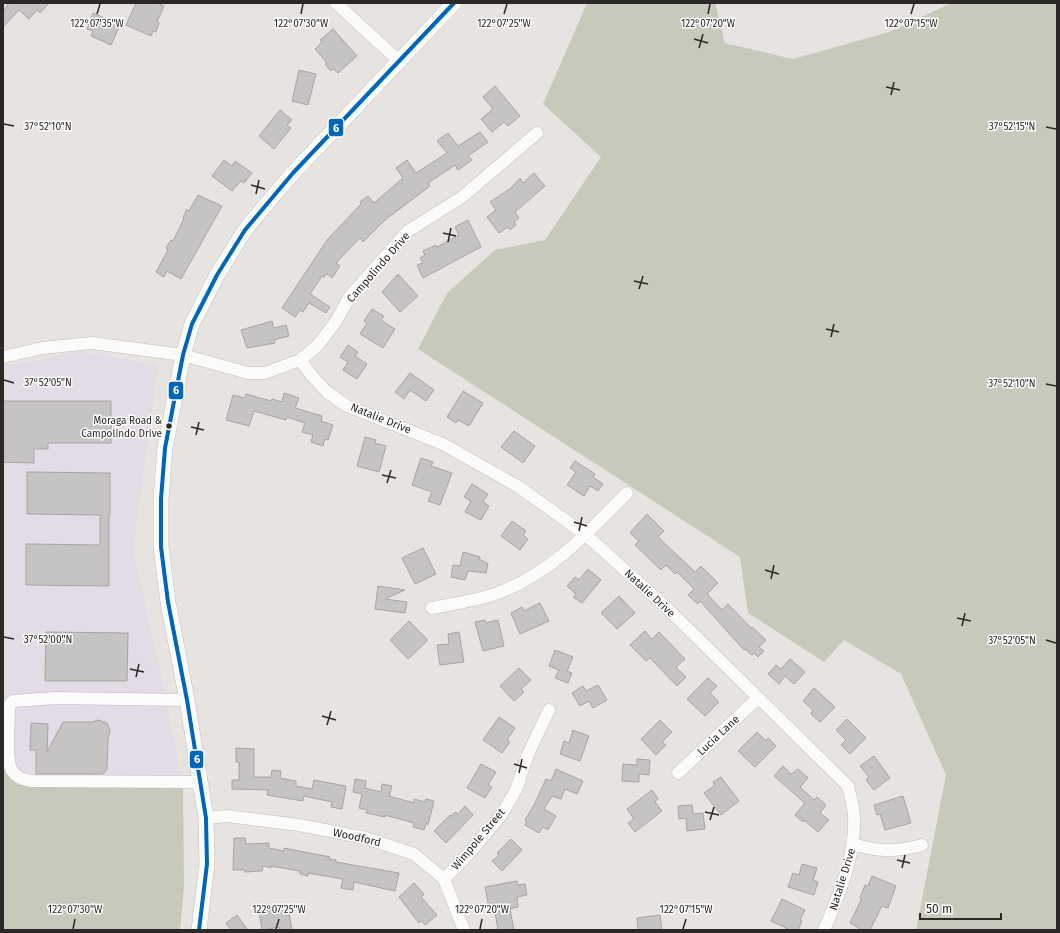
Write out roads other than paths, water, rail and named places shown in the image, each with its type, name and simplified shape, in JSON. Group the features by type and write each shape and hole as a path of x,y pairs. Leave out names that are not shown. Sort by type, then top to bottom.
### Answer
{"main road":[{"path":"199,930 207,864 206,818 187,700 168,602 161,547 161,499 165,448 183,355 192,324 217,275 246,230 293,173 454,3"}],"street":[{"path":"336,3 399,61"},
{"name":"Campolindo Drive","path":"3,357 42,348 92,343 183,355 248,373 265,373 300,360 317,346 335,323 350,296 408,232 462,197 537,133"},
{"name":"Natalie Drive","path":"300,360 312,377 327,392 347,406 443,444 519,487 586,535 668,609 805,742 848,786 854,816 853,844 840,893 824,930"},
{"path":"432,608 487,596 516,585 538,573 586,535 627,493"},
{"path":"187,700 56,698 13,700 10,704 9,710 9,762 11,770 16,775 31,782 200,782"},
{"name":"Lucia Lane","path":"678,773 758,698"},
{"name":"Wimpole Street","path":"444,879 473,849 502,814 516,790 528,754 549,710"},
{"name":"Woodford","path":"206,818 227,816 251,818 366,838 414,854 444,879 464,930"},
{"path":"853,844 869,850 886,852 922,845"}],"place":[{"name":"Moraga Road & Campolindo Drive","path":"169,426"}]}
